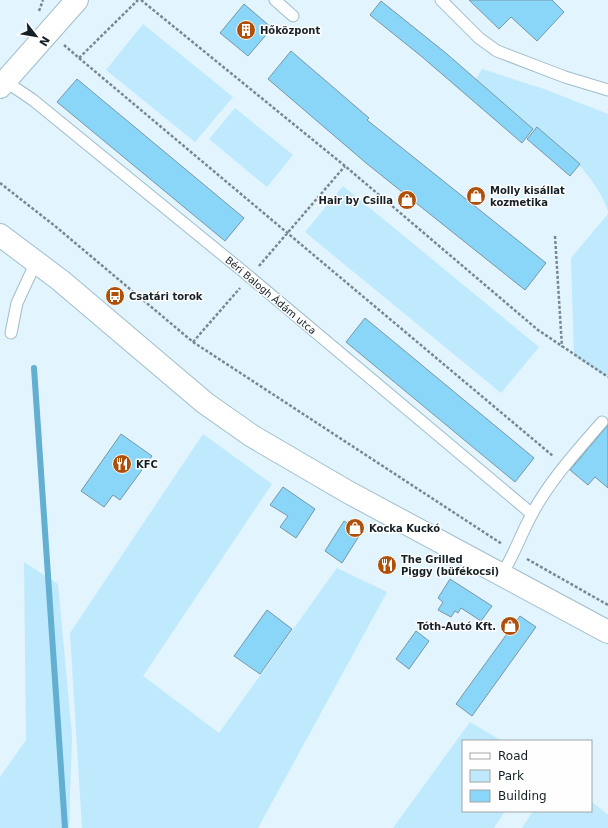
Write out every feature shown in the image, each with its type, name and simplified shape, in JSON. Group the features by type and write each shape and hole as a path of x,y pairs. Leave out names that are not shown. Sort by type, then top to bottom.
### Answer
{"street":[{"path":"2,84 77,0"},
{"path":"0,235 36,262 219,414 288,458 608,632"},
{"path":"0,245 36,262"}],"lane":[{"path":"274,0 293,16"},
{"path":"441,0 479,38 497,52 565,77 608,90"},
{"name":"Béri Balogh Ádám utca","path":"2,84 33,100 250,277 532,514"},
{"path":"11,333 17,303 36,262"},
{"path":"502,574 515,552 532,514 565,466 602,422"}],"path":[{"path":"79,58 138,0"},
{"path":"141,0 345,166 538,330 608,377"},
{"path":"49,32 565,466"},
{"path":"193,342 345,166"},
{"path":"0,183 55,226 193,342 515,552 608,605"},
{"path":"555,236 562,347"}],"green space":[{"path":"143,24 233,97 195,142 106,70"},
{"path":"482,69 544,89 608,114 608,211 587,174 568,154 537,127 534,130 476,79"},
{"path":"235,108 293,155 267,187 209,139"},
{"path":"343,186 539,347 501,393 305,232"},
{"path":"608,214 608,377 574,356 571,258"},
{"path":"203,434 272,484 143,676 219,733 337,568 387,592 258,828 82,828 70,633"},
{"path":"24,562 58,584 72,736 69,828 0,828 0,777 26,740"},
{"path":"470,722 500,740 462,740 462,812 504,812 494,828 393,828"},
{"path":"592,802 608,815 608,828 522,828 532,812 592,812"}],"building":[{"path":"469,0 552,0 564,12 537,41 511,17 499,29"},
{"path":"381,1 447,54 533,129 522,143 421,56 370,15"},
{"name":"Hőközpont","path":"244,4 272,28 248,56 220,33"},
{"path":"291,51 369,118 367,120 546,263 525,290 366,163 268,79"},
{"path":"77,79 244,218 225,241 57,102"},
{"path":"537,127 580,164 570,176 527,139"},
{"path":"365,318 534,458 515,482 346,342"},
{"path":"608,425 608,488 595,477 588,485 570,470"},
{"path":"121,434 152,456 120,500 113,495 104,507 81,491"},
{"path":"283,487 315,509 296,538 280,527 288,516 270,505"},
{"path":"344,521 361,533 342,563 325,551"},
{"path":"450,579 492,606 481,621 461,608 458,613 455,611 451,617 438,610 443,602 438,598"},
{"path":"267,610 292,629 260,674 234,656"},
{"path":"520,616 536,627 472,716 456,704"},
{"path":"416,631 429,641 409,669 396,659"}],"waterway":[{"path":"34,368 65,828"}],"place":[{"name":"Hőközpont","path":"246,30"},
{"name":"Molly kisállat kozmetika","path":"476,196"},
{"name":"Hair by Csilla","path":"407,200"},
{"name":"Csatári torok","path":"115,296"},
{"name":"KFC","path":"122,464"},
{"name":"Kocka Kuckó","path":"355,528"},
{"name":"The Grilled Piggy (büfékocsi)","path":"387,565"},
{"name":"Tóth-Autó Kft.","path":"510,626"}]}
